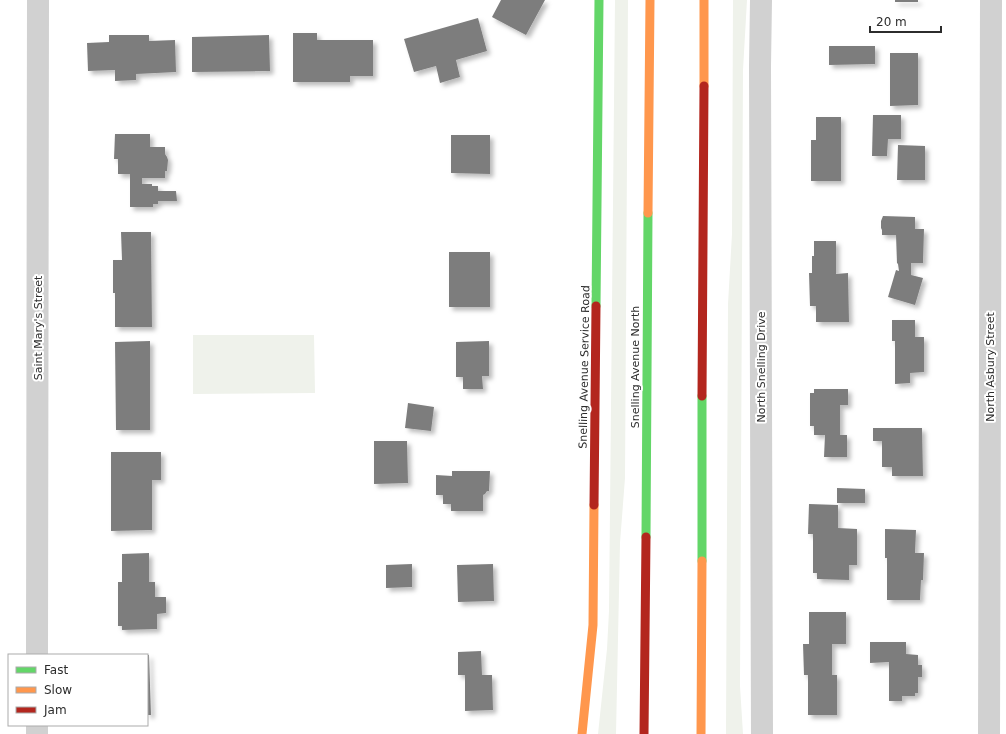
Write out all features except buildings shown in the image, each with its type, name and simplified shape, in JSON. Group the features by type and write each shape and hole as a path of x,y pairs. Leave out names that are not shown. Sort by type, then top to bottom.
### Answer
{"main road":[{"name":"Snelling Avenue Service Road","path":"582,734 593,625 599,0"},
{"name":"Snelling Avenue North","path":"644,734 650,0"},
{"path":"701,734 704,0"}],"street":[{"name":"Saint Mary's Street","path":"37,654 38,0"},
{"name":"North Snelling Drive","path":"761,0 762,734"},
{"name":"North Asbury Street","path":"989,734 991,0"}],"shaded area":[{"path":"615,0 628,0 625,478 620,543 616,734 598,734 607,649 609,611"},
{"path":"733,0 747,0 743,70 740,686 743,734 726,734 728,304 732,234"},
{"path":"193,335 314,335 315,393 193,394"}],"traffic: fast":[{"path":"596,306 599,0"},
{"path":"646,537 648,213"},
{"path":"702,396 702,561"}],"traffic: slow":[{"path":"648,213 650,0"},
{"path":"704,0 704,86"},
{"path":"582,734 593,625 594,505"},
{"path":"701,734 702,561"}],"traffic: jam":[{"path":"702,396 704,86"},
{"path":"594,505 596,306"},
{"path":"644,734 646,537"}]}
